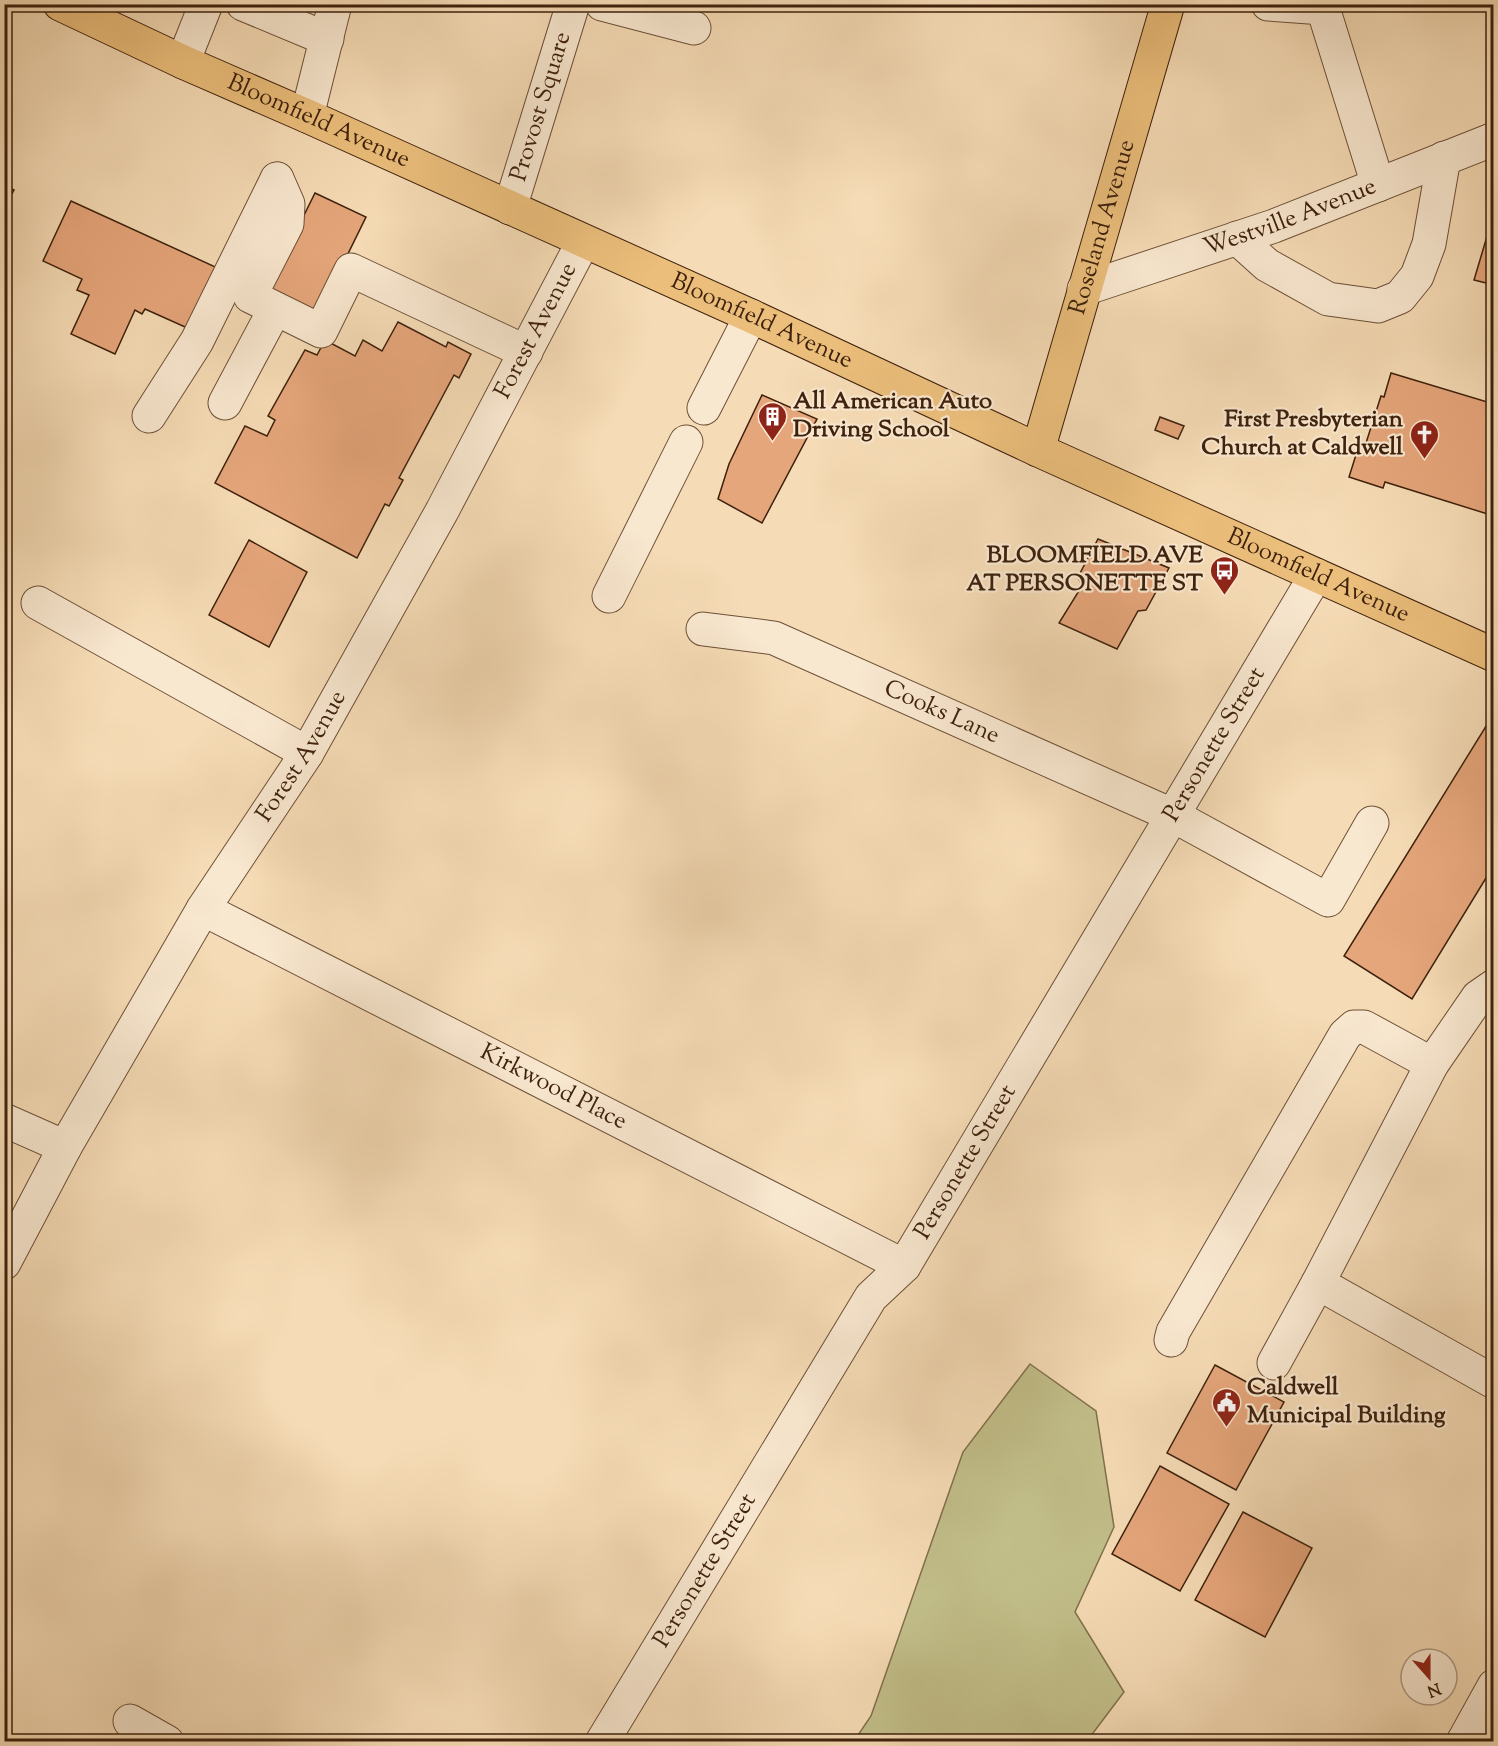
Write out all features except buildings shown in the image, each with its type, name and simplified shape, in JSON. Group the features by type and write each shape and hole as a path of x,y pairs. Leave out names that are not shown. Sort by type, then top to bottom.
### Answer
{"main road":[{"name":"Bloomfield Avenue","path":"60,4 183,62 751,316 1038,450 1494,655"},
{"name":"Roseland Avenue","path":"1038,450 1168,4"}],"street":[{"path":"183,62 206,4"},
{"path":"243,4 327,39"},
{"path":"307,116 335,4"},
{"path":"1268,4 1323,8 1378,185"},
{"path":"580,5 694,28"},
{"name":"Provost Square","path":"510,208 580,5"},
{"name":"Westville Avenue","path":"1084,289 1237,238 1494,139"},
{"path":"1237,238 1267,265 1328,299 1378,306 1400,297 1417,276 1429,244 1444,158"},
{"path":"149,416 197,341 277,178 288,204 287,224 250,296 321,331 351,270 526,352"},
{"name":"Forest Avenue","path":"4,1263 65,1147 203,909 307,753 442,511 583,242"},
{"path":"225,403 275,309"},
{"path":"704,408 751,316"},
{"path":"609,596 686,442"},
{"name":"Personette Street","path":"602,1742 871,1297 904,1266 1316,575"},
{"path":"38,603 307,753"},
{"name":"Cooks Lane","path":"704,629 774,638 1173,816 1328,900 1372,823"},
{"name":"Kirkwood Place","path":"203,909 904,1266"},
{"path":"1274,1363 1432,1064 1478,997 1494,986"},
{"path":"1171,1340 1173,1332 1345,1035 1354,1027 1364,1027 1432,1064"},
{"path":"4,1120 65,1147"},
{"path":"1318,1283 1494,1382"},
{"path":"1463,1742 1494,1686"},
{"path":"130,1722 166,1742"}],"shaded area":[{"path":"1030,1364 1096,1411 1114,1527 1075,1612 1124,1692 1087,1741 854,1741 871,1716 963,1452"}],"place":[{"name":"All American Auto Driving School","path":"772,442"},
{"name":"First Presbyterian Church at Caldwell","path":"1424,460"},
{"name":"BLOOMFIELD AVE AT PERSONETTE ST","path":"1224,596"},
{"name":"Caldwell Municipal Building","path":"1226,1428"}]}
